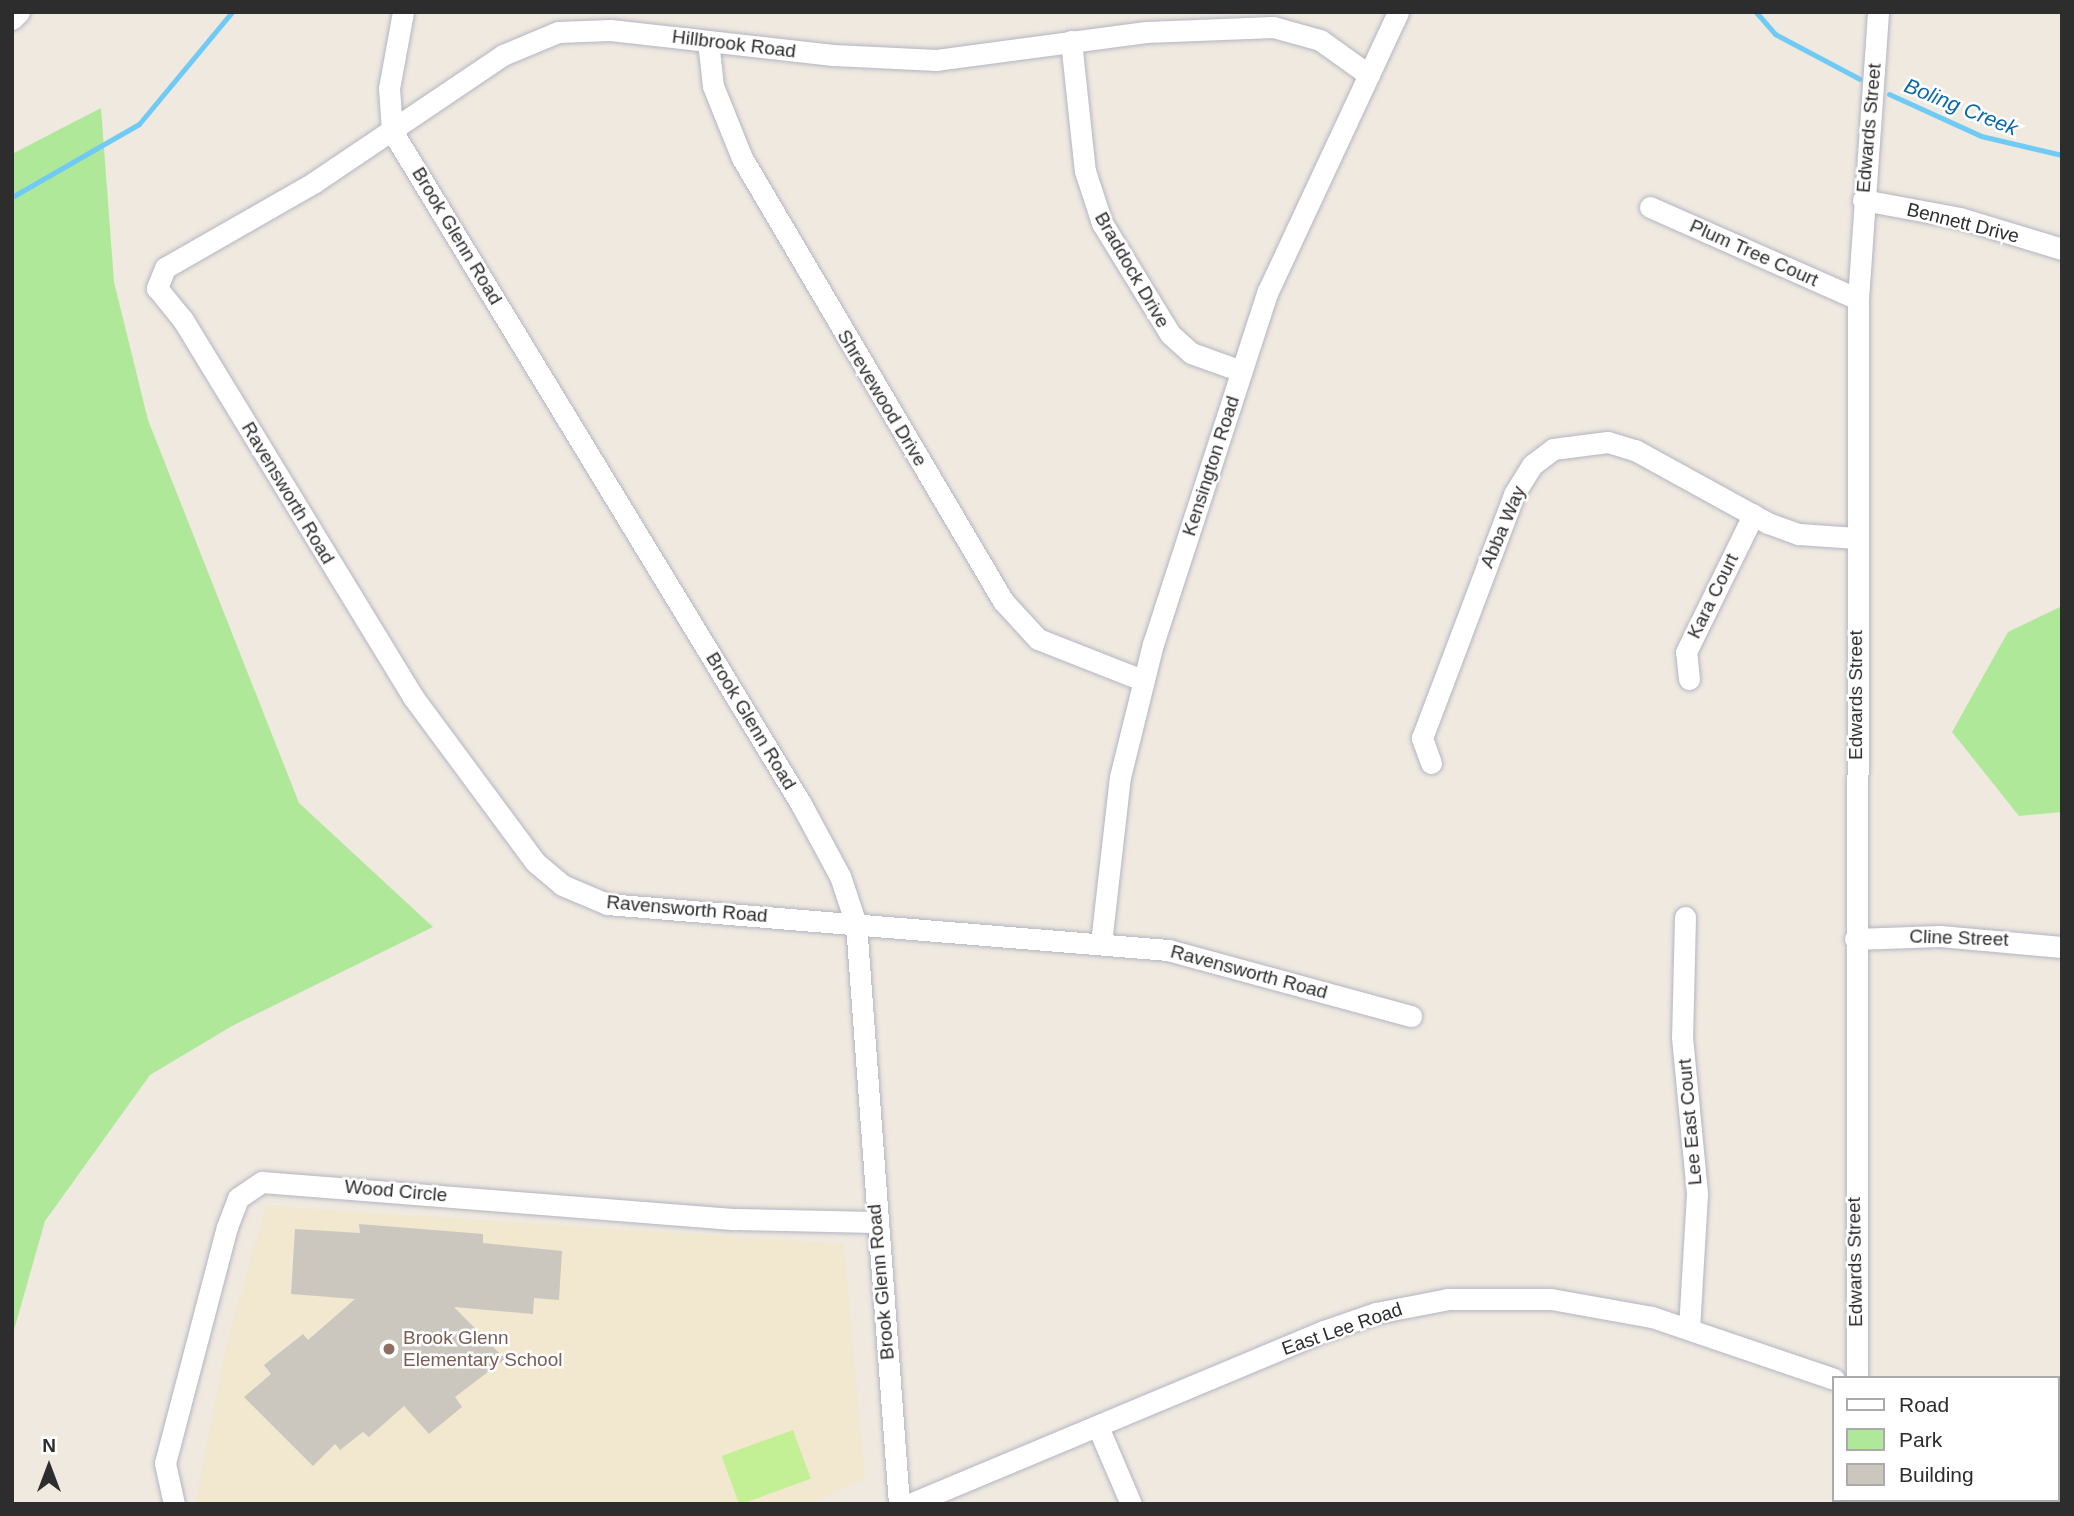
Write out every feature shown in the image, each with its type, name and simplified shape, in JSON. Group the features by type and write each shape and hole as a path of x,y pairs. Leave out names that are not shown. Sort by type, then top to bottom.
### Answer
{"street":[{"path":"12,19 19,12"},
{"name":"Brook Glenn Road","path":"403,12 389,88 393,131 801,804 840,876 856,924 875,1222 899,1504"},
{"name":"Kensington Road","path":"1101,943 1119,777 1142,680 1241,372 1296,221 1398,12"},
{"name":"Edwards Street","path":"1857,1376 1858,299 1878,12"},
{"name":"Hillbrook Road","path":"156,279 165,268 393,131 503,55 546,35 610,30 937,60 1071,41 1207,26 1273,27 1320,40 1369,75"},
{"name":"Shrevewood Drive","path":"708,41 713,86 742,158 1003,601 1038,639 1142,680"},
{"name":"Braddock Drive","path":"1071,41 1084,171 1102,223 1170,334 1191,354 1241,372"},
{"name":"Bennett Drive","path":"1863,200 1960,218 2062,249"},
{"name":"Plum Tree Court","path":"1650,207 1858,299"},
{"name":"Ravensworth Road","path":"156,279 413,696 545,872 584,898 607,904 1101,943 1205,957 1411,1016"},
{"name":"Abba Way","path":"1431,764 1422,738 1514,494 1532,465 1553,449 1585,442 1626,447 1753,515 1799,534 1856,537"},
{"name":"Kara Court","path":"1689,679 1686,652 1753,515"},
{"name":"Lee East Court","path":"1685,917 1682,1037 1697,1195 1689,1327"},
{"name":"Cline Street","path":"1856,939 1940,936 2062,947"},
{"name":"Wood Circle","path":"174,1504 165,1476 173,1425 227,1227 238,1198 262,1182 736,1219 875,1222"},
{"name":"East Lee Road","path":"910,1504 1324,1331 1421,1302 1483,1297 1551,1299 1689,1327 1832,1378"},
{"path":"1098,1427 1131,1504"}],"shaded area":[{"path":"266,1206 844,1244 865,1479 810,1504 202,1504 196,1500 227,1341"}],"green space":[{"path":"101,108 114,282 148,420 299,803 433,927 232,1026 150,1075 45,1221 12,1337 12,154"},
{"path":"2062,606 2062,812 2019,816 1952,732 2008,632"},
{"path":"793,1430 811,1479 739,1504 722,1456"}],"building":[{"name":"Brook Glenn Elementary School","path":"359,1224 483,1234 483,1243 562,1251 559,1300 534,1298 533,1314 454,1307 505,1359 455,1397 462,1407 429,1434 404,1406 369,1437 363,1432 340,1450 335,1444 313,1466 244,1397 271,1374 264,1365 303,1334 308,1340 355,1299 291,1294 295,1229 360,1233"}],"waterway":[{"name":"Boling Creek","path":"12,197 139,124 232,12"},
{"name":"Boling Creek","path":"1756,12 1775,34 1860,79"},
{"name":"Boling Creek","path":"1889,94 1981,136 2062,155"}],"place":[{"name":"Brook Glenn Elementary School","path":"389,1349"}]}
